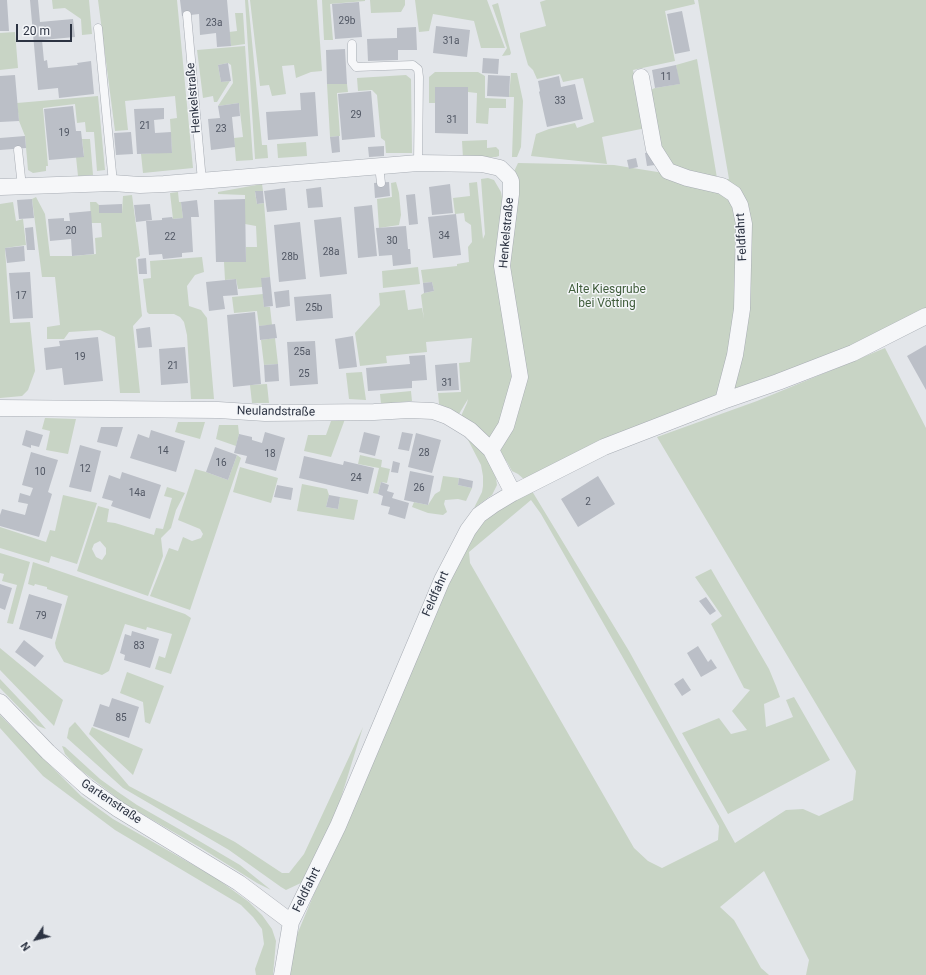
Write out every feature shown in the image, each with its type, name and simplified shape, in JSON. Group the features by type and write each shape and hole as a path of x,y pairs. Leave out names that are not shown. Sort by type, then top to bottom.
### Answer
{"street":[{"name":"Feldfahrt","path":"641,77 654,149 668,171 687,178 722,186 734,194 740,205 744,224 742,309 735,355 723,401"},
{"name":"Henkelstraße","path":"2,187 113,183 140,185 418,163 482,164 500,168 511,181 511,194 502,266 520,377 506,426 491,450"},
{"name":"Feldfahrt","path":"282,975 291,922 338,826 442,580 465,534 480,515 513,493 604,447 853,353 888,337 926,316"},
{"name":"Neulandstraße","path":"0,408 218,410 279,414 428,410 442,414 461,424 470,430 491,450 513,493"},
{"name":"Gartenstraße","path":"0,702 48,752 87,788 118,809 239,882"},
{"name":"Feldfahrt","path":"239,882 291,922"}],"lane":[{"name":"Henkelstraße","path":"187,15 202,181"},
{"path":"98,28 113,183"},
{"path":"352,44 352,62 356,67 413,65 418,69 418,163"},
{"path":"18,150 22,187"},
{"path":"379,166 381,183"}],"green space":[{"path":"52,0 89,0 92,34 82,35 81,19 65,8 53,9"},
{"path":"98,0 177,0 193,168 143,173 141,154 172,152 170,119 177,118 175,96 125,101 128,130 115,131"},
{"path":"245,0 248,0 262,145 267,145 268,158 255,159"},
{"path":"250,0 317,0 322,71 311,72 296,78 294,65 282,66 286,94 272,96 269,85 260,86"},
{"path":"322,0 365,1 330,4 333,40 324,40"},
{"path":"370,0 405,0 405,5 401,12 371,13"},
{"path":"415,0 487,0 505,48 481,48 474,21 433,14 429,31 419,32"},
{"path":"546,0 694,0 695,4 665,11 675,61 633,70 646,128 602,137 607,164 531,156 536,134 549,129 575,123 577,128 594,122 583,78 563,82 560,74 537,79 533,70 528,65 520,33 546,26 540,2"},
{"name":"Alte Kiesgrube bei Vötting","path":"698,0 926,0 926,310 871,339 526,481 512,471 507,462 471,422 461,416 468,399 459,414 439,404 438,393 461,392 459,363 470,362 472,338 426,342 427,352 386,356 387,363 360,366 355,333 380,305 379,293 405,290 408,310 422,308 424,319 421,295 434,291 432,282 423,283 421,270 457,266 457,264 469,262 468,247 472,242 471,225 465,221 464,213 455,214 453,198 470,196 469,183 477,182 483,239 485,234 481,179 488,178 494,180 501,192 502,197 518,163 614,165 670,174 659,153 648,91 655,88 679,84 676,65 697,59 717,178 729,179"},
{"path":"498,3 511,53 510,55 502,56 507,48 492,5"},
{"path":"235,13 243,13 245,44 231,46 229,32 237,31"},
{"path":"15,32 18,68 0,70 0,33"},
{"path":"245,46 253,160 236,161 234,138 243,137 239,103 218,106 233,83 231,65 228,63 218,65 221,82 230,81 217,102 214,102 213,96 203,98 197,50"},
{"path":"435,72 478,72 485,76 485,98 506,99 506,108 489,108 488,124 476,123 477,93 468,92 468,87 435,87 435,103 429,103 429,77"},
{"path":"511,73 517,73 523,101 521,147 517,157 512,157 514,97 509,97"},
{"path":"406,75 411,79 412,153 386,153 385,141 381,138 377,95 372,90 358,91 357,78"},
{"path":"327,84 347,84 348,92 337,93 340,136 330,137"},
{"path":"98,96 105,170 97,171 94,132 86,132 85,122 77,123 75,104 43,108 48,166 46,166 46,171 33,173 28,170 25,136 19,121 17,103"},
{"path":"82,139 90,139 93,175 78,176 76,157 84,156"},
{"path":"487,140 487,148 496,147 499,150 499,156 463,158 462,141"},
{"path":"306,142 307,156 278,158 277,144"},
{"path":"396,182 399,193 401,215 399,225 379,228 377,199 392,197 391,183"},
{"path":"262,184 263,191 255,192 257,204 264,203 270,277 262,278 262,287 238,289 236,279 225,280 224,262 246,262 246,247 257,247 256,226 245,224 245,195 218,194 218,192"},
{"path":"178,192 183,218 173,219 170,193"},
{"path":"132,195 140,256 136,258 142,316 133,326 140,393 120,393 115,337 100,330 69,332 64,339 47,339 47,327 60,325 55,277 42,277 32,199 36,197 45,214 50,256 72,256 96,254 95,238 102,237 101,223 91,223 90,202 96,202 99,205 99,213 122,213 123,196"},
{"path":"13,202 16,221 23,219 26,245 5,248 10,323 30,322 35,371 28,390 22,396 0,398 0,204"},
{"path":"202,257 204,272 195,275 187,286 189,306 201,310 207,318 214,399 191,399 187,335 184,322 180,317 174,314 149,314 147,312 143,279 151,278 150,261"},
{"path":"418,267 420,284 383,288 382,271"},
{"path":"263,294 264,307 270,307 272,325 259,326 257,311 234,313 232,297"},
{"path":"275,338 278,364 264,365 261,340"},
{"path":"885,348 926,428 926,975 806,975 809,960 764,871 720,907 734,920 761,968 769,975 289,975 296,937 314,894 341,838 446,583 478,527 499,509 532,491 629,651 735,843 786,810 803,809 819,816 853,800 856,771 657,437 757,401","holes":["531,500 541,514 719,826 718,840 662,868 648,861 634,848 470,563 469,552"]},
{"path":"362,372 366,400 349,399 346,373"},
{"path":"267,384 269,403 252,403 250,385"},
{"path":"411,391 412,401 381,404 380,394"},
{"path":"45,418 76,419 68,454 46,450 50,431 42,429"},
{"path":"345,419 331,457 304,451 308,435 326,435 331,421"},
{"path":"178,422 205,422 200,439 175,432"},
{"path":"219,425 238,425 239,434 236,446 216,439"},
{"path":"466,436 481,450 489,461 496,478 497,485 492,495 474,508 482,492 483,476 481,465"},
{"path":"237,455 241,458 190,610 150,596 169,548 178,551 183,537 192,541 201,538 203,534 200,529 178,520 195,469 228,480"},
{"path":"360,455 382,460 381,467 390,469 387,483 381,482 378,494 373,493 379,468 358,464"},
{"path":"240,467 278,478 271,503 233,492"},
{"path":"443,476 459,478 458,485 472,488 466,501 458,499 445,500 444,504 447,512 443,515 428,513 412,507 414,502 428,505 435,494 440,491"},
{"path":"302,484 327,489 329,495 326,507 338,509 340,497 358,500 354,520 297,511"},
{"path":"167,487 185,493 176,510 171,528 161,538 163,556 148,596 77,571 98,506 109,509 107,522 154,535 156,528 163,529 172,498 164,496","holes":["100,541 106,548 106,554 102,560 96,557 92,549 94,544"]},
{"path":"63,495 97,503 77,564 51,556 49,563 0,548 0,527 46,542 50,530 55,531"},
{"path":"0,553 30,562 13,624 7,623 17,585 2,581 4,574 0,573"},
{"path":"33,562 185,614 191,618 171,674 155,669 159,656 165,658 172,634 147,627 146,630 125,624 109,671 102,675 64,662 56,648 55,643 68,596 47,589 47,587 28,584"},
{"path":"711,569 769,669 780,697 764,704 766,727 793,717 786,700 794,697 830,760 728,814 682,733 719,718 731,734 747,730 732,711 750,690 744,688 711,624 722,616 695,577"},
{"path":"0,648 63,700 54,726 0,670"},
{"path":"127,672 164,686 150,724 145,722 143,702 120,693"},
{"path":"0,679 46,729 33,722 0,688"},
{"path":"0,715 81,796 113,819 216,878 249,902 262,915 272,929 276,941 273,975 256,975 255,969 264,944 262,929 241,905 115,830 43,776 0,728"},
{"path":"75,722 129,786 235,842 282,873 289,873 304,854 363,727 335,817 303,882 286,890 229,850 123,788 67,738 69,728"},
{"path":"92,727 143,749 133,775 89,734"},
{"path":"62,746 65,747 100,779 118,792 137,805 240,865 271,890 125,804 78,768 65,754"}],"building":[{"path":"0,0 7,0 9,31 0,31"},
{"path":"30,0 38,0 40,22 73,19 75,37 42,40 44,61 47,60 48,68 78,65 77,63 91,61 94,94 59,98 58,88 38,90"},
{"path":"180,0 227,0 231,46 217,47 216,33 200,35 199,14 182,16"},
{"path":"359,2 362,37 335,39 332,4"},
{"path":"682,11 690,51 675,54 667,14"},
{"path":"436,26 470,30 467,57 433,53"},
{"path":"416,27 417,50 398,50 398,60 368,61 367,39 397,38 397,28"},
{"path":"345,49 347,84 327,84 326,50"},
{"path":"483,58 499,59 498,74 482,73"},
{"path":"228,63 231,81 221,82 218,65"},
{"path":"676,65 680,84 655,88 652,70"},
{"path":"15,75 19,121 0,122 0,76"},
{"path":"488,75 510,76 509,97 487,96"},
{"path":"559,76 561,87 575,84 583,119 547,127 538,81"},
{"path":"435,87 468,87 468,134 435,133"},
{"path":"371,91 375,137 342,140 338,94"},
{"path":"315,92 318,136 268,140 266,112 301,110 300,93"},
{"path":"239,103 240,116 232,117 235,147 211,150 208,119 220,118 218,106"},
{"path":"73,106 76,131 81,131 84,157 49,160 44,109"},
{"path":"164,108 164,119 154,120 155,133 171,132 172,153 137,154 134,109"},
{"path":"131,132 133,154 116,155 114,133"},
{"path":"25,136 26,148 0,150 0,138"},
{"path":"339,136 340,152 332,153 330,137"},
{"path":"384,146 384,156 369,157 368,147"},
{"path":"653,152 655,165 647,166 645,153"},
{"path":"636,158 638,167 629,169 627,160"},
{"path":"389,182 390,196 375,198 374,183"},
{"path":"450,184 453,213 432,215 429,187"},
{"path":"321,187 323,207 308,208 306,189"},
{"path":"285,188 287,210 267,212 264,191"},
{"path":"255,191 263,191 264,203 257,204"},
{"path":"415,194 418,224 409,225 406,195"},
{"path":"32,199 34,218 19,219 17,200"},
{"path":"245,199 246,262 216,262 214,200"},
{"path":"197,200 199,217 191,217 193,252 182,253 182,257 163,259 162,254 149,255 146,221 162,220 162,218 172,217 173,219 183,218 181,202"},
{"path":"122,204 122,213 99,213 99,205"},
{"path":"150,204 152,220 136,222 134,205"},
{"path":"372,205 377,256 358,258 354,207"},
{"path":"91,211 94,254 72,256 71,239 50,241 48,219 64,218 64,221 70,221 69,213"},
{"path":"456,214 461,255 433,258 428,217"},
{"path":"341,217 347,274 320,277 314,220"},
{"path":"300,222 306,279 279,282 274,225"},
{"path":"406,226 411,264 393,266 392,255 379,256 376,228"},
{"path":"33,227 35,250 27,250 25,228"},
{"path":"24,246 25,261 7,263 5,248"},
{"path":"146,258 147,274 139,274 138,259"},
{"path":"30,272 33,318 13,319 9,273"},
{"path":"270,277 273,306 264,307 261,278"},
{"path":"236,279 238,295 223,296 225,309 209,311 206,282"},
{"path":"432,282 434,291 424,293 423,283"},
{"path":"289,290 290,306 276,308 274,292"},
{"path":"331,294 333,318 296,321 294,297"},
{"path":"255,312 261,384 233,387 227,315"},
{"path":"275,324 277,338 260,340 259,326"},
{"path":"150,327 152,347 138,348 136,329"},
{"path":"353,336 357,367 339,369 335,339"},
{"path":"98,337 103,381 64,385 62,368 46,370 44,348 60,346 59,341"},
{"path":"315,341 318,384 290,386 287,342"},
{"path":"926,345 926,390 907,356"},
{"path":"185,347 188,383 161,385 159,349"},
{"path":"425,355 427,380 412,381 412,388 368,391 366,368 410,364 409,356"},
{"path":"457,363 459,390 437,391 435,365"},
{"path":"278,364 279,381 265,382 264,365"},
{"path":"101,427 123,427 117,447 97,442"},
{"path":"26,430 43,435 39,447 31,445 31,448 22,445"},
{"path":"151,430 185,441 176,472 130,458 138,434 149,438"},
{"path":"265,432 285,438 276,471 245,463 247,456 234,453 239,434 252,437 252,440 262,443"},
{"path":"364,432 380,436 375,456 359,452"},
{"path":"402,432 413,434 409,451 398,449"},
{"path":"416,433 441,440 432,473 408,467"},
{"path":"80,445 101,451 91,492 69,487"},
{"path":"215,447 237,455 228,480 206,472"},
{"path":"31,452 58,460 48,492 52,494 39,537 0,526 0,515 2,509 25,515 28,504 18,502 20,493 30,496 33,488 22,485"},
{"path":"304,456 343,465 344,461 374,468 368,494 299,478"},
{"path":"393,461 400,463 398,473 391,472"},
{"path":"410,471 434,476 428,505 404,500"},
{"path":"122,472 161,485 150,519 111,506 113,501 102,498 109,475 120,479"},
{"path":"598,476 615,504 578,527 561,499"},
{"path":"459,478 473,481 472,488 458,485"},
{"path":"381,482 389,485 387,491 394,493 392,498 409,503 405,519 388,514 390,507 381,505 383,496 378,494"},
{"path":"277,485 293,488 291,500 274,497"},
{"path":"329,495 340,497 338,509 326,507"},
{"path":"0,584 12,588 5,610 0,608"},
{"path":"29,594 62,604 52,639 19,629"},
{"path":"706,597 716,611 710,615 699,601"},
{"path":"132,631 159,639 150,668 124,660 125,655 120,653 125,634 131,636"},
{"path":"24,640 44,656 35,667 15,652"},
{"path":"698,646 708,662 711,659 717,668 701,677 687,653"},
{"path":"683,678 691,690 682,696 674,684"},
{"path":"112,698 139,707 129,738 93,726 100,704 109,707"}]}
